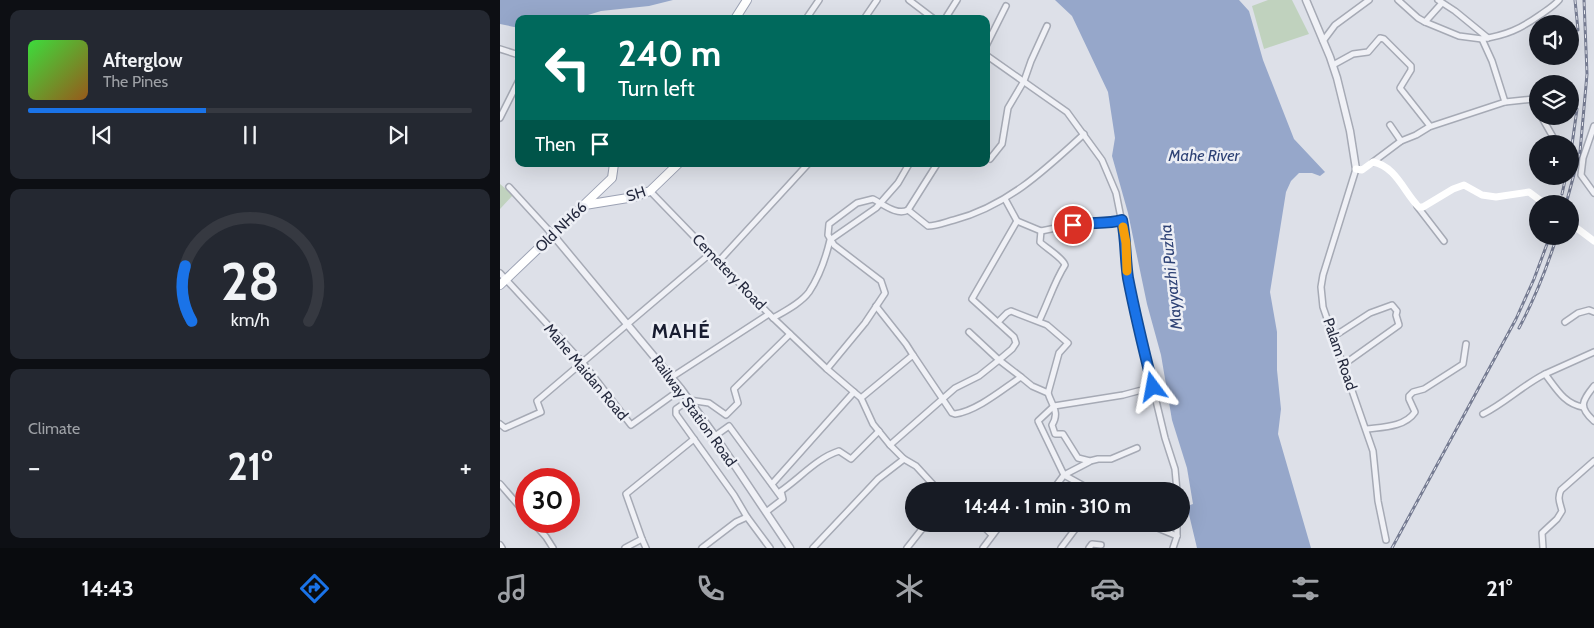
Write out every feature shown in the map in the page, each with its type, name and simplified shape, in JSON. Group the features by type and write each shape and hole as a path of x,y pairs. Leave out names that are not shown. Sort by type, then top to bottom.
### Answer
{"main road":[{"path":"738,15 747,0"},
{"path":"1356,169 1362,170 1373,162 1383,165 1404,187 1417,206 1422,207 1453,188 1464,185 1482,195 1496,197 1528,192 1532,195"},
{"name":"Old NH66","path":"503,283 612,178 614,167"},
{"name":"SH","path":"584,205 634,196 650,190 675,167"},
{"path":"1579,230 1594,241"}],"street":[{"path":"809,15 819,0"},
{"path":"867,15 878,0"},
{"path":"909,0 929,15"},
{"path":"948,15 957,0"},
{"path":"1306,0 1333,65 1350,131 1356,169"},
{"path":"1324,41 1335,25 1368,0"},
{"path":"1398,0 1404,2 1418,18 1425,22 1459,36 1485,38 1519,29 1559,0"},
{"path":"1425,22 1440,1 1456,11 1485,38 1505,102"},
{"path":"990,38 1006,6"},
{"path":"990,159 1002,144 1008,108 1024,80 1030,61 1047,26"},
{"path":"1333,65 1353,54 1368,52 1380,38 1384,39 1411,66 1411,70 1400,88 1430,126"},
{"path":"500,49 515,54"},
{"path":"990,58 1067,112 1102,160 1116,192 1126,243 1127,272 1133,304 1165,438 1175,469 1176,482"},
{"path":"500,118 515,88"},
{"path":"1373,162 1401,141 1416,135 1430,126 1505,102 1529,100"},
{"path":"1390,125 1401,141"},
{"path":"1594,126 1583,158 1581,175 1594,193"},
{"path":"908,210 925,224 931,226 974,214 1005,199 1029,184 1084,134"},
{"path":"719,261 805,167"},
{"path":"830,240 880,203 898,184 907,167"},
{"path":"773,318 809,292 825,260 830,240 828,227 833,220 858,203 873,199 896,212 903,213 908,210 935,167"},
{"name":"Palam Road","path":"1356,169 1327,261 1321,287 1323,307 1367,429 1373,451 1378,501 1386,540"},
{"path":"510,187 553,235"},
{"name":"Cemetery Road","path":"650,190 769,314 672,377"},
{"path":"1005,199 1017,221 1041,231 1085,222 1112,223 1122,220"},
{"path":"1417,206 1444,241"},
{"path":"890,445 942,398 962,384 979,376 1012,349 1016,343 1014,338 998,322 972,299 1017,221"},
{"path":"1039,321 1059,274 1065,265 1064,261 1050,252 1040,242 1041,231"},
{"name":"Railway Station Road","path":"553,235 672,377 715,436 790,548"},
{"path":"827,369 865,323 885,293 880,281 830,240"},
{"path":"500,424 505,428 541,412 537,401 711,253"},
{"name":"Mahe Maidan Road","path":"500,273 503,283 583,363 631,425 681,389"},
{"path":"1333,337 1370,312 1392,305 1397,311 1396,315 1399,325 1343,365"},
{"path":"876,306 906,344 952,413 958,414 988,399 1021,377"},
{"path":"1565,322 1578,313 1589,310 1594,312"},
{"path":"998,322 1011,311 1039,321 1068,342 1059,353 1048,393 1054,406 1056,418 1052,425 1055,434 1063,434 1078,458 1090,461"},
{"path":"769,314 827,369 861,398 873,424 879,432 890,445 916,466 931,482"},
{"path":"968,332 1032,386 1048,393"},
{"path":"770,548 676,414 676,409 689,400 709,402 726,415 738,403 734,388 790,334"},
{"path":"1367,429 1399,424 1413,416 1415,412 1409,396 1413,392 1424,389 1463,364 1466,344"},
{"path":"1483,414 1545,374 1594,352"},
{"path":"861,398 913,355"},
{"path":"1545,374 1567,401 1576,406 1583,407"},
{"path":"1594,386 1586,396 1583,407 1585,412 1594,421"},
{"path":"1077,482 1064,475 1038,421 1054,406 1123,395 1153,387"},
{"path":"772,484 854,392"},
{"path":"715,436 728,426 783,500"},
{"path":"783,500 781,491 830,454 839,451 851,459 879,432"},
{"path":"646,548 626,494 694,439"},
{"path":"1059,482 1064,475 1090,461 1098,459 1111,460 1137,448"},
{"path":"814,548 878,479 904,458"},
{"path":"1543,548 1542,533 1557,519 1562,511 1559,501 1561,490 1594,461"},
{"path":"500,484 515,501"},
{"path":"766,512 783,500"},
{"path":"702,548 736,522 747,517"},
{"path":"907,548 920,532"},
{"path":"989,532 992,535"},
{"path":"983,548 994,532"},
{"path":"1061,548 1073,532"},
{"path":"1167,532 1177,536"},
{"path":"1173,548 1177,532"},
{"path":"542,533 553,548"},
{"path":"625,548 642,539"},
{"path":"1089,548 1092,544 1101,545"}],"green space":[{"path":"1268,0 1292,0 1309,34 1264,49 1252,6"},
{"path":"500,184 513,195 500,209"}],"water":[{"path":"500,0 673,0 649,6 601,11 588,15 515,15 515,27 500,24"},
{"name":"Mahe River","path":"1055,0 1239,0 1249,11 1263,60 1294,139 1325,172 1320,176 1312,173 1299,173 1291,181 1286,192 1270,292 1277,332 1277,370 1281,409 1278,434 1311,548 1197,548 1190,519 1190,505 1193,504 1187,468 1172,420 1161,355 1147,304 1128,213 1112,156 1115,138 1108,92 1072,16"}],"railway":[{"path":"1575,0 1576,15"},
{"path":"1568,195 1580,152 1587,74 1584,0"},
{"path":"1573,135 1575,125"},
{"path":"1562,194 1564,185"},
{"path":"1392,548 1516,319 1547,245"},
{"path":"1519,328 1530,307 1554,245"}],"slow traffic":[{"path":"1123,227 1126,243 1127,271"}],"district":[{"name":"MAHÉ","path":"681,331"}],"route":[{"path":"1073,225 1085,222 1112,223 1122,220 1126,243 1127,272 1153,387"}],"water label":[{"name":"Mayyazhi Puzha","path":"1171,277"}]}
